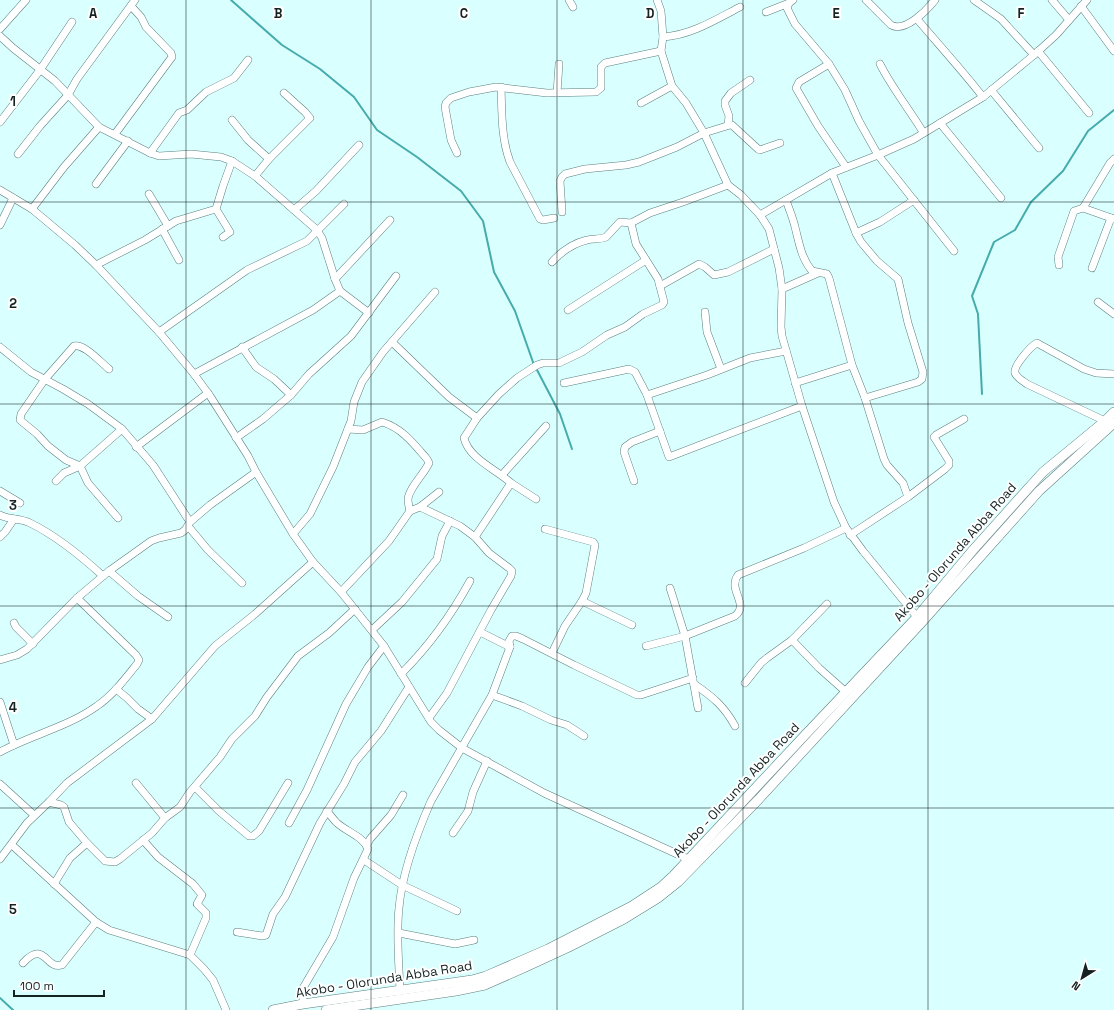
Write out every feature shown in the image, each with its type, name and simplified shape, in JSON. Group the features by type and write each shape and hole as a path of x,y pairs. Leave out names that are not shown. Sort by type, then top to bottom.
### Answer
{"main road":[{"name":"Akobo - Olorunda Abba Road","path":"273,1010 303,1004 472,980 527,963 639,911 654,901 678,882 813,740 1049,481 1110,422 1114,412"},
{"name":"Akobo - Olorunda Abba Road","path":"326,1010 400,1000 485,985 643,899 661,887 917,618 1007,511 1043,472 1110,422"},
{"path":"1007,511 1015,518"}],"street":[{"path":"0,29 26,0"},
{"path":"18,154 40,126 68,95 77,79 135,0"},
{"path":"569,0 573,7"},
{"path":"657,0 661,11 663,37 661,51 672,86 686,103 704,133 728,185 741,195 760,215 769,229 782,290 781,327 786,351 802,406 834,502 850,534 917,618"},
{"path":"866,0 895,28 917,19 933,1"},
{"path":"974,0 1001,19 1036,53 1089,113"},
{"path":"1052,0 1069,20"},
{"path":"760,215 832,173 914,139 983,96 1056,35 1087,0"},
{"path":"766,12 791,2"},
{"path":"791,2 787,8 796,24 829,64 845,90 859,121 878,155 954,250"},
{"path":"115,134 172,57 171,53 146,27 141,17 131,6"},
{"path":"1081,6 1114,51"},
{"path":"663,37 677,36 689,32 740,7"},
{"path":"917,19 983,96"},
{"path":"0,122 40,70 72,22"},
{"path":"0,36 5,42 40,70 50,76 99,126 150,153 159,156 191,154 221,157 232,161 255,176 318,230 340,291 369,313"},
{"path":"457,153 450,133 445,107 447,100 450,98 469,92 501,87 526,91 556,93 596,92 601,88 601,67 605,63 661,51"},
{"path":"150,153 179,113 187,110 206,92 234,78 248,60"},
{"path":"556,93 560,64"},
{"path":"829,64 799,82 796,88 818,126 846,167"},
{"path":"880,64 890,83 906,104 923,132"},
{"path":"728,125 729,116 725,105 726,99 731,93 750,80"},
{"path":"641,103 672,86"},
{"path":"501,87 502,126 510,162 540,219 544,220 554,218"},
{"path":"991,90 1039,148"},
{"path":"255,176 269,159 310,118 284,93"},
{"path":"232,120 248,140 269,159"},
{"path":"940,123 1001,198"},
{"path":"562,212 560,181 565,174 585,169 626,165 639,162 677,147 704,133 732,124 750,143 760,150 780,143"},
{"path":"32,209 64,167 99,126"},
{"path":"96,184 128,141"},
{"path":"294,210 316,191 359,145"},
{"path":"1083,208 1110,163 1114,159"},
{"path":"223,237 230,232 216,209 232,161"},
{"path":"832,173 856,232 871,255 898,279 908,323 923,376 918,382 865,398"},
{"path":"552,262 566,250 583,241 606,237 620,222 631,223 650,213 728,185"},
{"path":"0,190 32,209 75,245 96,265 159,332 194,374 248,456 293,534 313,562 342,592 384,646 409,688 439,730 462,748 544,793 688,859"},
{"path":"149,194 179,260"},
{"path":"0,225 13,198"},
{"path":"786,200 802,255 809,267 814,272 827,274 829,278 852,365 865,398 884,459 887,465 903,483 908,497"},
{"path":"856,232 880,222 914,200"},
{"path":"159,332 247,270 307,241 344,204"},
{"path":"1059,265 1058,257 1072,214 1074,211 1083,208 1113,218 1092,268"},
{"path":"96,265 145,240 182,218 199,215 216,209"},
{"path":"335,279 390,220"},
{"path":"536,499 511,483 478,458 465,444 464,438 477,418 512,381 537,365 558,363 582,352 607,335 625,327 644,314 662,305 664,300 655,272 636,244 631,223"},
{"path":"660,286 699,264 714,274 728,272 774,249"},
{"path":"568,310 646,260"},
{"path":"782,290 818,273"},
{"path":"236,438 263,419 291,395 309,374 351,336 396,276"},
{"path":"194,374 313,310 340,291"},
{"path":"293,534 310,514 316,503 351,421 357,390 370,369 435,292"},
{"path":"1098,302 1114,314"},
{"path":"705,312 706,332 721,369"},
{"path":"392,342 444,393 477,418"},
{"path":"1110,422 1027,384 1019,378 1015,372 1015,369 1025,354 1037,343 1084,369 1096,373 1114,374"},
{"path":"109,369 85,348 79,345 74,346 45,379 22,414 20,420 38,434 48,446 66,460 80,466 88,483 118,518"},
{"path":"0,347 31,372 88,404 122,430 153,465 189,524 208,550 242,583"},
{"path":"242,347 256,367 274,379 291,395"},
{"path":"648,395 750,358 786,351"},
{"path":"795,383 852,365"},
{"path":"564,383 629,369 635,372 648,395 670,457 802,406"},
{"path":"136,447 208,394"},
{"path":"850,534 908,497 949,464 949,461 934,437 964,419"},
{"path":"348,429 363,430 382,422 391,425 408,437 427,459 429,464 427,469 408,498 410,511"},
{"path":"502,475 546,426"},
{"path":"56,482 64,473 80,466 122,430"},
{"path":"634,481 624,452 626,447 632,442 660,431"},
{"path":"0,660 17,655 33,644 77,598 106,573 151,542 159,538 181,533 210,505 256,472"},
{"path":"474,537 511,483"},
{"path":"0,491 20,503"},
{"path":"342,592 389,541 410,511 420,507 439,492"},
{"path":"420,507 460,526 474,537 489,553 512,571 504,590 491,610 447,692 429,718"},
{"path":"0,515 24,521 46,532 168,617"},
{"path":"0,537 14,519"},
{"path":"372,630 402,602 437,559 442,536 450,521"},
{"path":"646,646 685,636 736,616 740,612 741,608 734,584 738,575 804,548 846,528"},
{"path":"545,529 593,542 595,545 586,593 565,626 552,653"},
{"path":"0,859 12,845 26,823 72,778 152,719 214,646 255,614 313,562"},
{"path":"401,674 438,630 470,581"},
{"path":"670,588 685,636 698,708"},
{"path":"0,752 86,714 116,689 139,660 136,655 77,598"},
{"path":"582,601 632,625"},
{"path":"745,683 767,658 792,640 827,604"},
{"path":"49,802 64,807 69,822 105,861 115,862 120,859 156,830 165,818 180,807 188,795 220,757 232,739 251,722 267,697 298,656 329,633 355,609"},
{"path":"14,623 16,627 33,644"},
{"path":"480,632 510,647"},
{"path":"400,990 398,913 402,885 431,800 492,695 510,647 509,641 512,636 516,636 552,653 636,695 694,681"},
{"path":"792,640 819,668 846,692"},
{"path":"289,823 307,790 346,704 368,667 384,646"},
{"path":"694,681 722,706 729,714 735,726"},
{"path":"237,932 262,936 266,935 273,914 285,897 327,811 344,784 355,762 381,731 392,711 409,688"},
{"path":"116,689 138,709 152,719"},
{"path":"492,695 522,706 551,720 567,725 584,736"},
{"path":"0,702 14,745"},
{"path":"453,833 468,811 473,792 487,761"},
{"path":"136,783 165,818"},
{"path":"195,787 219,811 249,836 257,834 288,783"},
{"path":"0,784 34,815"},
{"path":"303,1004 303,988 333,937 354,878 364,860 368,849 367,845 370,839 391,815 403,795"},
{"path":"327,811 338,823 367,845"},
{"path":"144,840 158,857 193,884 202,895 197,904 206,913 206,918 190,955"},
{"path":"54,884 70,858 87,843"},
{"path":"12,845 96,922 109,930 190,955 213,980 226,1010"},
{"path":"364,860 402,885 457,911"},
{"path":"23,963 29,956 37,953 55,965 62,965 96,922"},
{"path":"399,933 450,944 474,940"}],"waterway":[{"path":"231,0 282,45 320,69 354,97 377,130 417,157 461,191 483,221 494,272 515,311 534,365"},
{"path":"982,394 978,314 972,296 994,242 1015,230 1031,202 1063,171 1088,131 1114,110"},
{"path":"536,368 560,414 572,449"},
{"path":"0,998 13,1010"}]}
